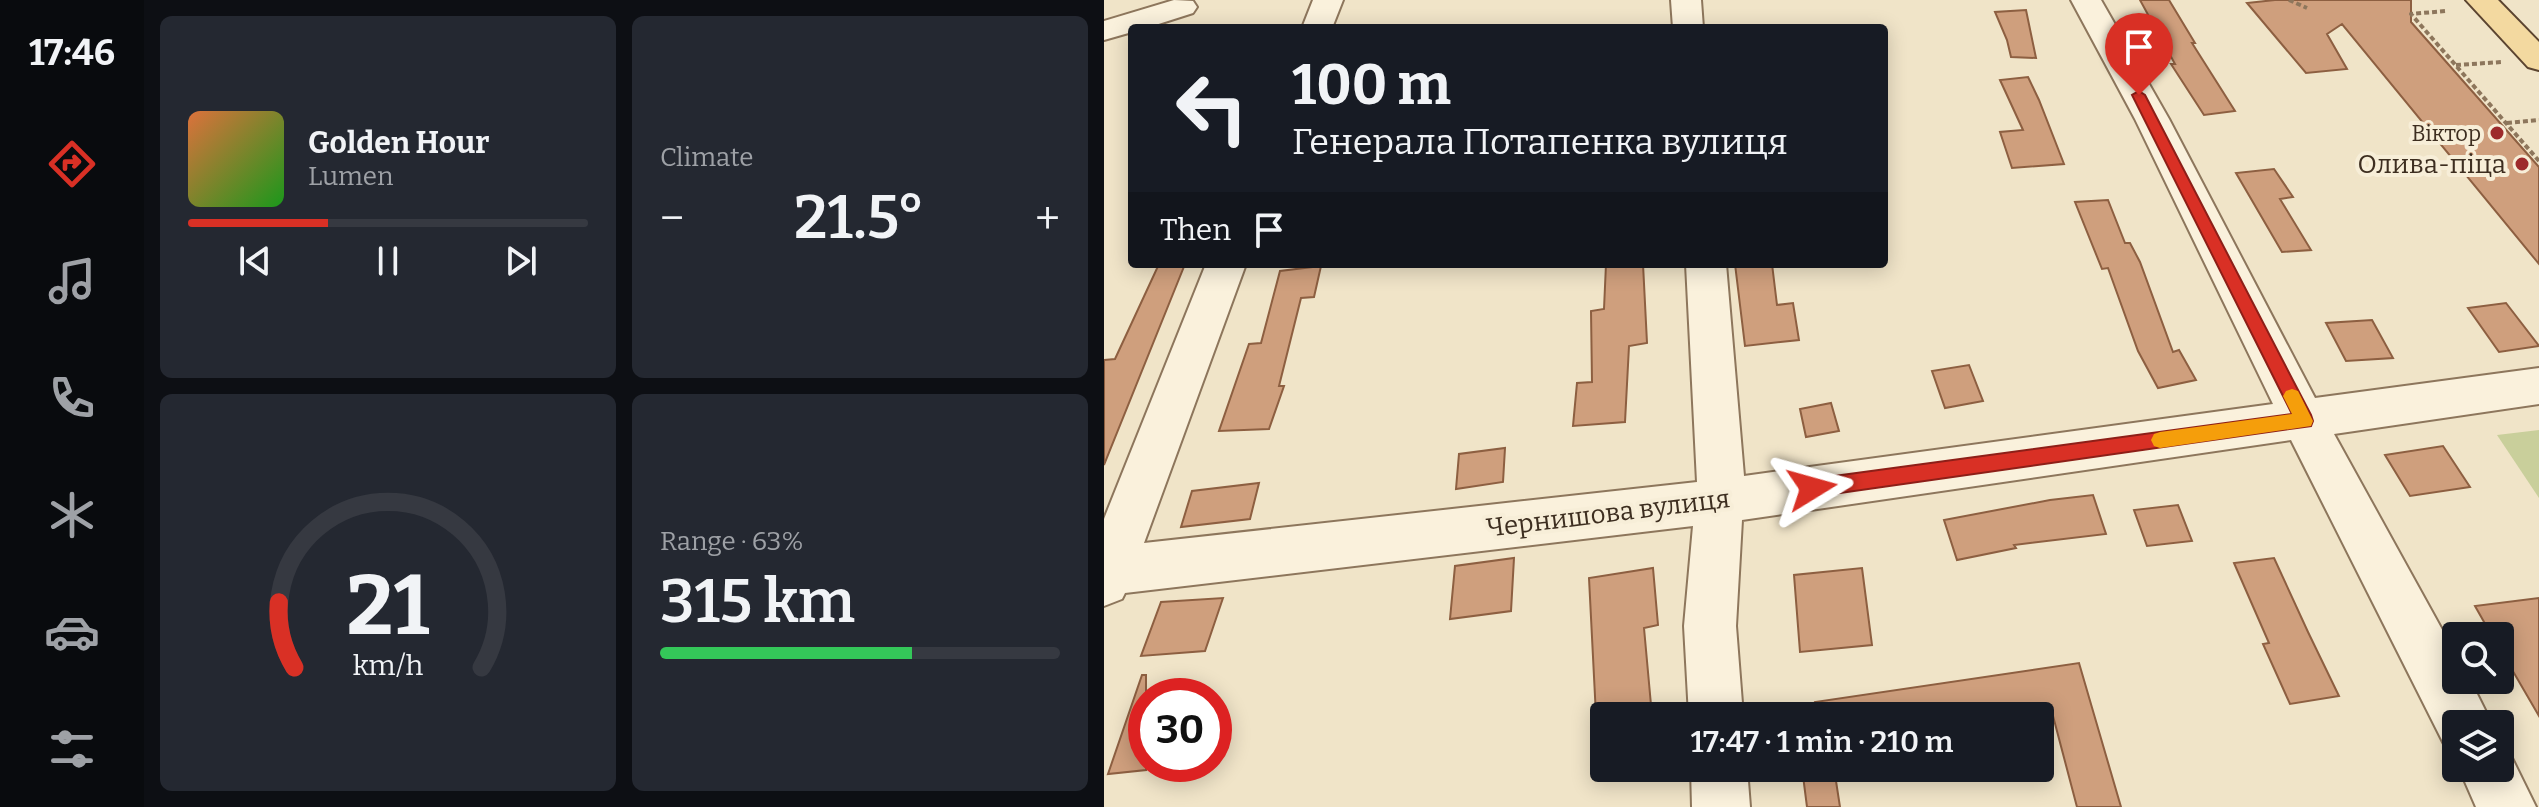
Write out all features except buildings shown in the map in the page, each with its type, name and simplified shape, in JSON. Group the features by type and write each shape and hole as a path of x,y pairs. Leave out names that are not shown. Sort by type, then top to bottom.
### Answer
{"main road":[{"path":"2481,0 2538,60"}],"street":[{"path":"1319,24 1328,0"},
{"path":"1686,0 1688,24"},
{"path":"2086,0 2152,119 2304,421 2457,710"},
{"path":"1104,31 1182,7"},
{"path":"1105,575 1224,268"},
{"path":"1706,268 1721,473 1710,626 1715,702"},
{"name":"Чернишова вулиця","path":"1105,575 1720,501 2539,386"},
{"path":"1720,782 1721,807"},
{"path":"2494,782 2507,807"}],"path":[{"path":"2289,0 2307,8"},
{"path":"2445,11 2411,14 2539,161"},
{"path":"2455,65 2538,60"},
{"path":"2506,123 2539,120"}],"green space":[{"path":"2539,430 2539,498 2497,435"}],"slow traffic":[{"path":"2160,440 2304,421 2292,396"}],"place":[{"name":"Віктор","path":"2497,133"},
{"name":"Олива-піца","path":"2522,164"}],"route":[{"path":"1812,488 2304,421 2139,95"}]}
